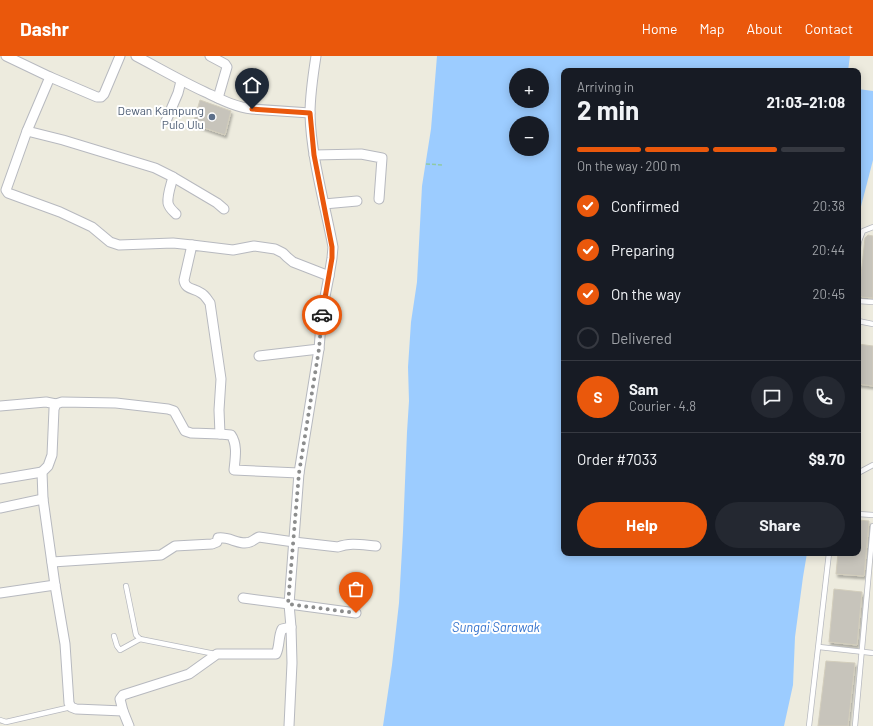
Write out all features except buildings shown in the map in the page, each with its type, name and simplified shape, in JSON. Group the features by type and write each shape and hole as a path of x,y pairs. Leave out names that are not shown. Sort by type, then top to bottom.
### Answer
{"street":[{"path":"6,56 50,77 101,97 104,94 120,56"},
{"path":"136,56 181,81 218,98 247,108 310,113"},
{"path":"210,56 225,64 227,67 218,98"},
{"path":"289,726 292,664 288,604 299,473 319,349 322,312 332,258 332,247 314,155 310,113 316,56"},
{"path":"50,77 27,131 7,186 6,190 8,193 60,212 92,228 110,242 119,246 173,243 233,250 254,246 275,249 283,253 293,262 329,276"},
{"path":"166,121 178,94 181,81"},
{"path":"27,131 63,140 155,168 217,203 224,209"},
{"path":"314,155 361,154 382,158 379,198"},
{"path":"173,178 169,192 168,204 176,214"},
{"path":"324,204 357,201"},
{"path":"192,245 184,280 187,287 201,292 206,296 210,303 221,379 219,410 220,434"},
{"path":"259,356 319,349"},
{"path":"0,406 46,402 56,404 62,402 116,403 168,409 174,412 185,431 191,434 231,435 236,446 234,470 299,473"},
{"path":"0,479 42,472 48,466 52,455 54,409 56,404"},
{"path":"42,472 43,499 65,644 68,703 71,707 76,709 123,711"},
{"path":"0,508 43,499"},
{"path":"52,562 161,555 175,546 212,544 217,542 218,538 223,537 244,543 252,542 258,537 338,547 351,544 376,546"},
{"path":"0,593 55,585"},
{"path":"243,598 356,613"},
{"path":"130,726 123,711 120,699 123,695 189,674 217,654 276,654 278,651 279,633 282,628 290,627"}],"lane":[{"path":"861,236 863,231 873,227"},
{"path":"861,301 873,302"},
{"path":"861,322 873,324"},
{"path":"861,471 873,465"},
{"path":"861,514 873,515"},
{"path":"855,726 873,526"},
{"path":"809,726 829,556"},
{"path":"126,586 136,636 140,639 217,654"},
{"path":"114,636 120,650 140,639"},
{"path":"819,647 873,653"},
{"path":"0,720 6,722 71,707"}],"path":[{"path":"426,164 443,165"}],"water":[{"name":"Sungai Sarawak","path":"437,56 850,56 848,68 561,68 561,556 806,556 795,637 793,685 784,726 383,726 399,603 409,401 408,367 411,322 417,282 422,186 431,129"},
{"path":"861,89 873,91 873,160 861,206"}],"way so far":[{"path":"322,315 319,349 299,473 288,604 356,613"}],"place":[{"name":"Dewan Kampung Pulo Ulu","path":"212,117"}],"route":[{"path":"252,109 310,113 314,155 332,247 332,258 322,315"}]}
